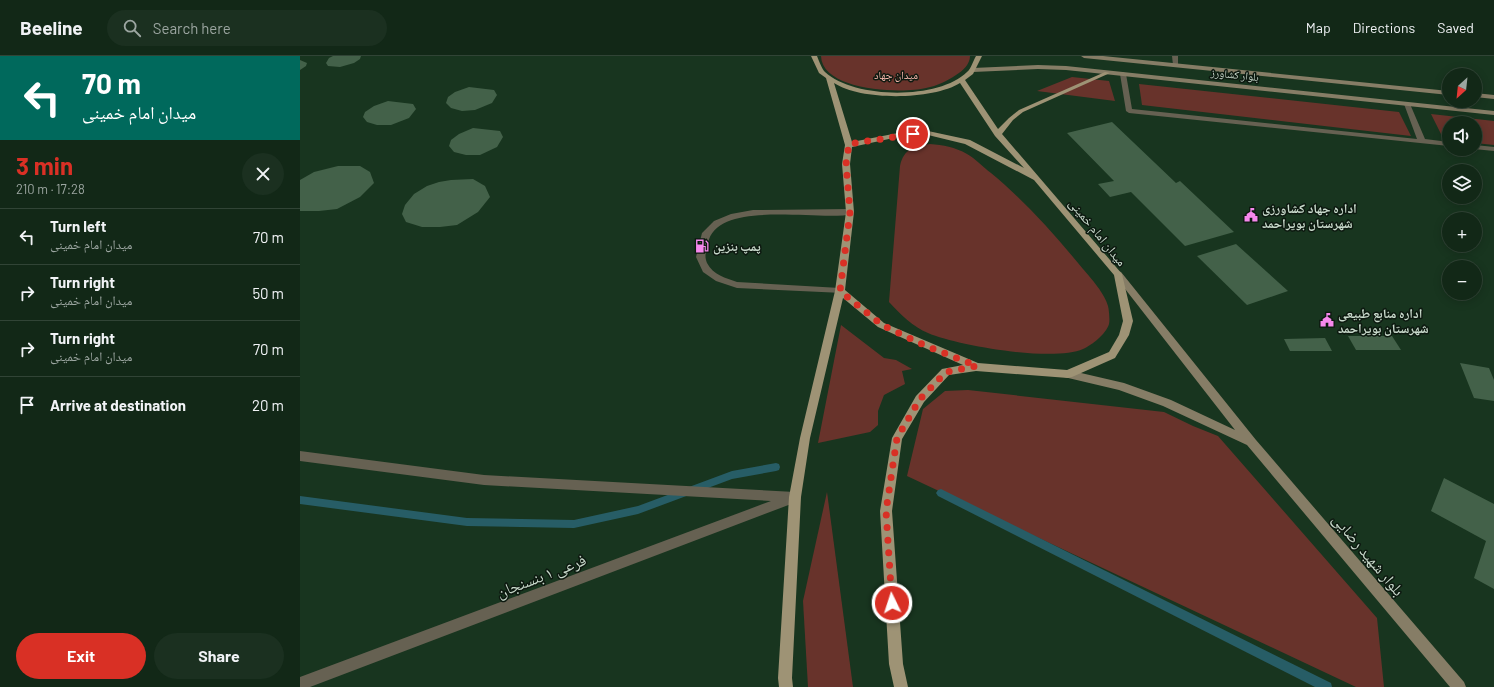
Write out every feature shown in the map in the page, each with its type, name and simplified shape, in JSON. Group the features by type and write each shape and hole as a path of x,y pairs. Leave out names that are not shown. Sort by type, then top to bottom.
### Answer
{"main road":[{"path":"786,687 785,678 795,497 804,438 840,291 850,212 846,164 849,144 829,79 819,68 814,56"},
{"path":"829,79 861,91 883,95 907,95 929,92 962,81 973,70 979,56"},
{"name":"بلوار کشاورز","path":"1084,56 1442,92"},
{"name":"بلوار کشاورز","path":"973,70 1038,67 1123,74 1494,113"},
{"path":"998,134 1011,119 1021,111 1107,73"},
{"path":"962,81 998,134 1037,178"},
{"path":"1482,96 1494,97"},
{"name":"میدان امام خمینی","path":"840,291 882,325 926,346 977,366 1068,374 1112,355 1124,335 1128,321 1118,274 1037,178 967,142 928,133 898,135 849,144"},
{"name":"بلوار شهید رضایی","path":"1118,274 1252,443 1459,687"},
{"path":"901,687 896,664 886,511 897,438 920,399 946,372 977,366"},
{"path":"1068,374 1120,386 1167,403 1252,443"}],"street":[{"path":"1175,56 1176,65"},
{"path":"1123,74 1129,111 1442,143"},
{"path":"1407,104 1422,141"},
{"path":"1482,148 1494,149"},
{"path":"840,291 737,285 719,279 706,270 700,257 705,235 717,224 734,216 753,213 850,212"},
{"path":"300,456 484,480 795,497"},
{"name":"فرعی ۱ بنسنجان","path":"300,684 795,497"}],"green space":[{"name":"میدان جهاد","path":"821,56 970,56 969,62 964,69 934,86 915,90 882,90 848,83 834,77 825,68"},
{"path":"1072,77 1109,81 1115,101 1037,91"},
{"path":"1139,84 1399,112 1411,136 1142,105"},
{"path":"1431,114 1449,116 1442,116 1442,136"},
{"path":"1482,120 1494,121 1494,145 1482,144"},
{"path":"930,144 953,148 973,158 1016,195 1094,281 1106,301 1109,312 1109,324 1105,332 1098,339 1083,349 1069,353 1029,353 983,347 961,343 928,333 907,320 889,302 900,166 904,155 910,149"},
{"path":"841,325 884,358 896,360 912,369 902,371 905,384 884,395 878,411 878,425 870,432 818,443"},
{"path":"968,390 1164,412 1218,436 1377,618 1384,687 1356,687 907,476 923,409 945,391"},
{"path":"827,492 853,687 808,687 803,601"}],"building":[{"path":"333,56 361,56 360,59 354,63 340,67 328,66 326,63 329,58"},
{"path":"300,60 307,63 306,66 300,70"},
{"path":"469,87 494,90 497,95 492,103 475,110 462,111 451,108 446,103 448,97 455,92"},
{"path":"388,101 413,104 416,109 409,118 391,125 377,125 367,122 363,117 365,112 374,106"},
{"path":"1112,122 1176,183 1180,181 1234,232 1185,246 1131,192 1110,197 1098,184 1114,181 1067,133"},
{"path":"473,128 500,131 503,137 497,147 480,155 466,155 454,152 449,146 451,140 459,134"},
{"path":"338,166 360,166 370,172 374,183 360,197 337,209 300,211 300,180 314,172"},
{"path":"473,179 485,186 490,197 478,212 457,225 422,227 406,222 402,214 405,205 414,194 427,186 439,182"},
{"path":"1236,244 1288,291 1247,305 1197,256"},
{"path":"1348,336 1392,336 1401,350 1356,350"},
{"path":"1325,338 1332,351 1290,351 1284,339"},
{"path":"1460,363 1489,368 1494,380 1494,401 1474,398"},
{"path":"1444,478 1494,504 1494,589 1474,578 1486,541 1431,511"}],"waterway":[{"path":"300,500 467,522 574,524 638,510 732,475 776,467"},
{"path":"941,493 1327,687"}],"place":[{"name":"اداره جهاد کشاورزی شهرستان بویراحمد","path":"1251,215"},
{"name":"پمپ بنزین","path":"702,246"},
{"name":"اداره منابع طبیعی شهرستان بویراحمد","path":"1327,320"}],"route":[{"path":"892,603 886,511 897,438 920,399 946,372 977,366 926,346 882,325 840,291 850,212 846,164 849,144 898,135 913,134"}]}
